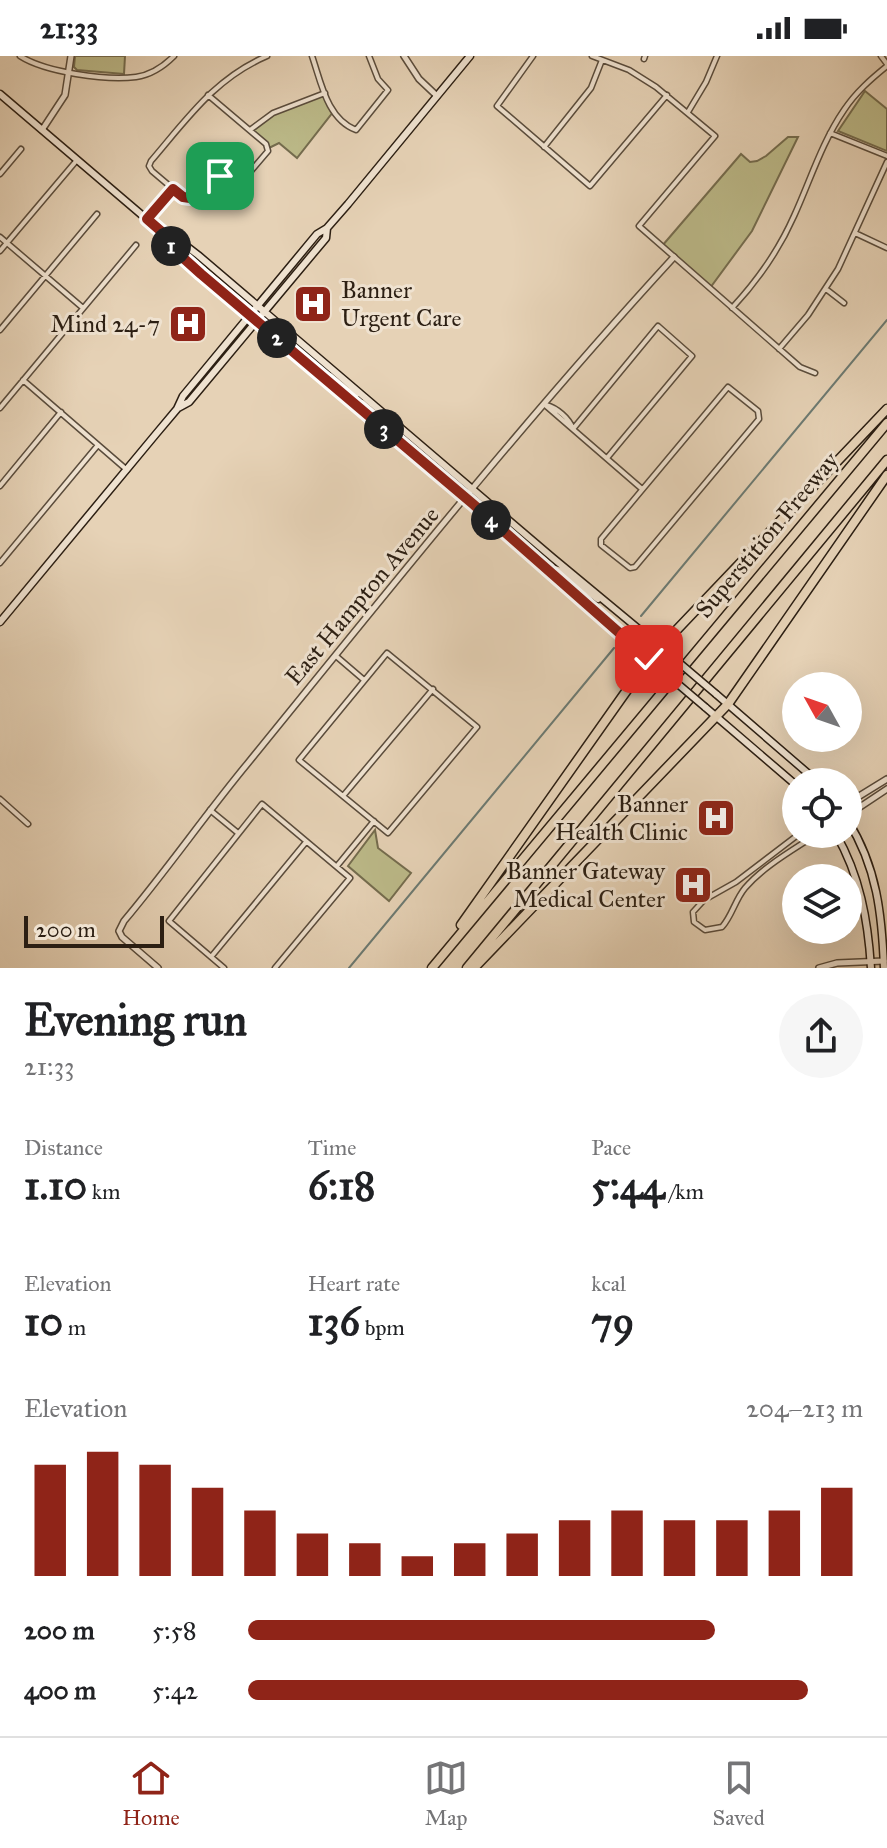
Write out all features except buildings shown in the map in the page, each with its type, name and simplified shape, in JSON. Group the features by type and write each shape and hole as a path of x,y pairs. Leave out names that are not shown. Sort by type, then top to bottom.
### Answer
{"highway":[{"path":"448,948 452,938 649,659 887,409"},
{"name":"Superstition Freeway","path":"432,968 887,423"},
{"name":"Superstition Freeway","path":"467,968 887,460"},
{"path":"474,968 728,704 887,475"}],"main road":[{"path":"0,622 177,409 183,396 256,305 317,234 327,228 470,56"},
{"path":"0,94 170,239 171,247 782,773"},
{"path":"177,409 189,402 266,313 326,238 327,228"},
{"path":"170,239 176,238 266,313 804,768"},
{"path":"317,372 330,376 353,395 359,393"},
{"path":"356,404 362,403 383,421 393,422"},
{"path":"551,572 555,569 561,571 592,597 605,601"},
{"path":"862,847 876,884 882,915 884,965"},
{"path":"843,848 861,896 868,929 870,965"}],"street":[{"path":"20,56 41,68 137,77 160,68 174,56"},
{"path":"42,130 60,107 70,73 71,56"},
{"path":"208,95 269,148 238,186 233,187 215,173 188,199 149,166 208,95 235,72 267,56"},
{"path":"312,56 333,112 350,129 356,130 388,90 378,79 370,56"},
{"path":"404,56 419,79 437,96"},
{"path":"533,56 497,106 590,186 667,95"},
{"path":"592,56 629,70 667,95 715,136 639,226 800,367 815,373"},
{"path":"688,112 717,56"},
{"path":"732,308 764,269 780,243 844,109 860,89 887,65 881,56"},
{"path":"544,147 591,88 602,60"},
{"path":"250,130 273,113 325,93"},
{"path":"779,349 826,289 855,233 887,159 830,133"},
{"path":"0,174 21,149"},
{"path":"0,251 77,160"},
{"path":"147,219 173,189"},
{"path":"0,330 97,214"},
{"path":"855,233 887,248"},
{"path":"0,237 83,308"},
{"path":"0,408 136,245"},
{"name":"East Hampton Avenue","path":"158,968 122,937 119,931 124,921 210,810 466,499 607,330 674,257"},
{"path":"826,289 844,303"},
{"path":"573,429 658,326 692,356 607,458"},
{"path":"23,380 127,470"},
{"path":"728,387 760,415 633,568 600,542 642,489 728,387"},
{"path":"545,405 571,422 573,429 642,489"},
{"path":"0,486 61,412"},
{"path":"0,563 98,445"},
{"path":"387,653 477,727 388,833 299,760 364,680 387,653"},
{"path":"336,656 364,680"},
{"path":"343,796 433,689"},
{"path":"862,794 887,779"},
{"path":"862,808 887,789"},
{"path":"0,799 28,824"},
{"path":"224,968 169,921 262,804 350,878 275,968"},
{"path":"210,810 238,833"},
{"path":"336,866 374,821"},
{"path":"211,957 306,841"},
{"path":"782,847 736,882 703,901 693,912 694,922 705,930 722,927 750,882 797,848"},
{"path":"819,968 837,963 884,965"}],"shaded area":[{"path":"75,56 125,56 124,74 77,70 74,67"},
{"path":"865,91 887,109 887,151 838,131"},
{"path":"325,93 333,112 297,158 279,143 269,148 250,130 273,113"},
{"path":"788,137 798,137 752,231 710,288 662,246 741,154 750,162 757,161"},
{"path":"375,830 378,848 411,873 389,901 348,866"}],"waterway":[{"path":"641,616 887,320"},
{"path":"349,968 614,648"}],"place":[{"name":"Banner Urgent Care","path":"313,304"},
{"name":"Mind 24-7","path":"188,324"},
{"name":"Banner Health Clinic","path":"716,818"},
{"name":"Banner Gateway Medical Center","path":"693,885"}],"route":[{"path":"220,176 212,174 190,198 185,199 173,189 147,219 170,239 171,247 201,274 473,504 649,659"}]}
